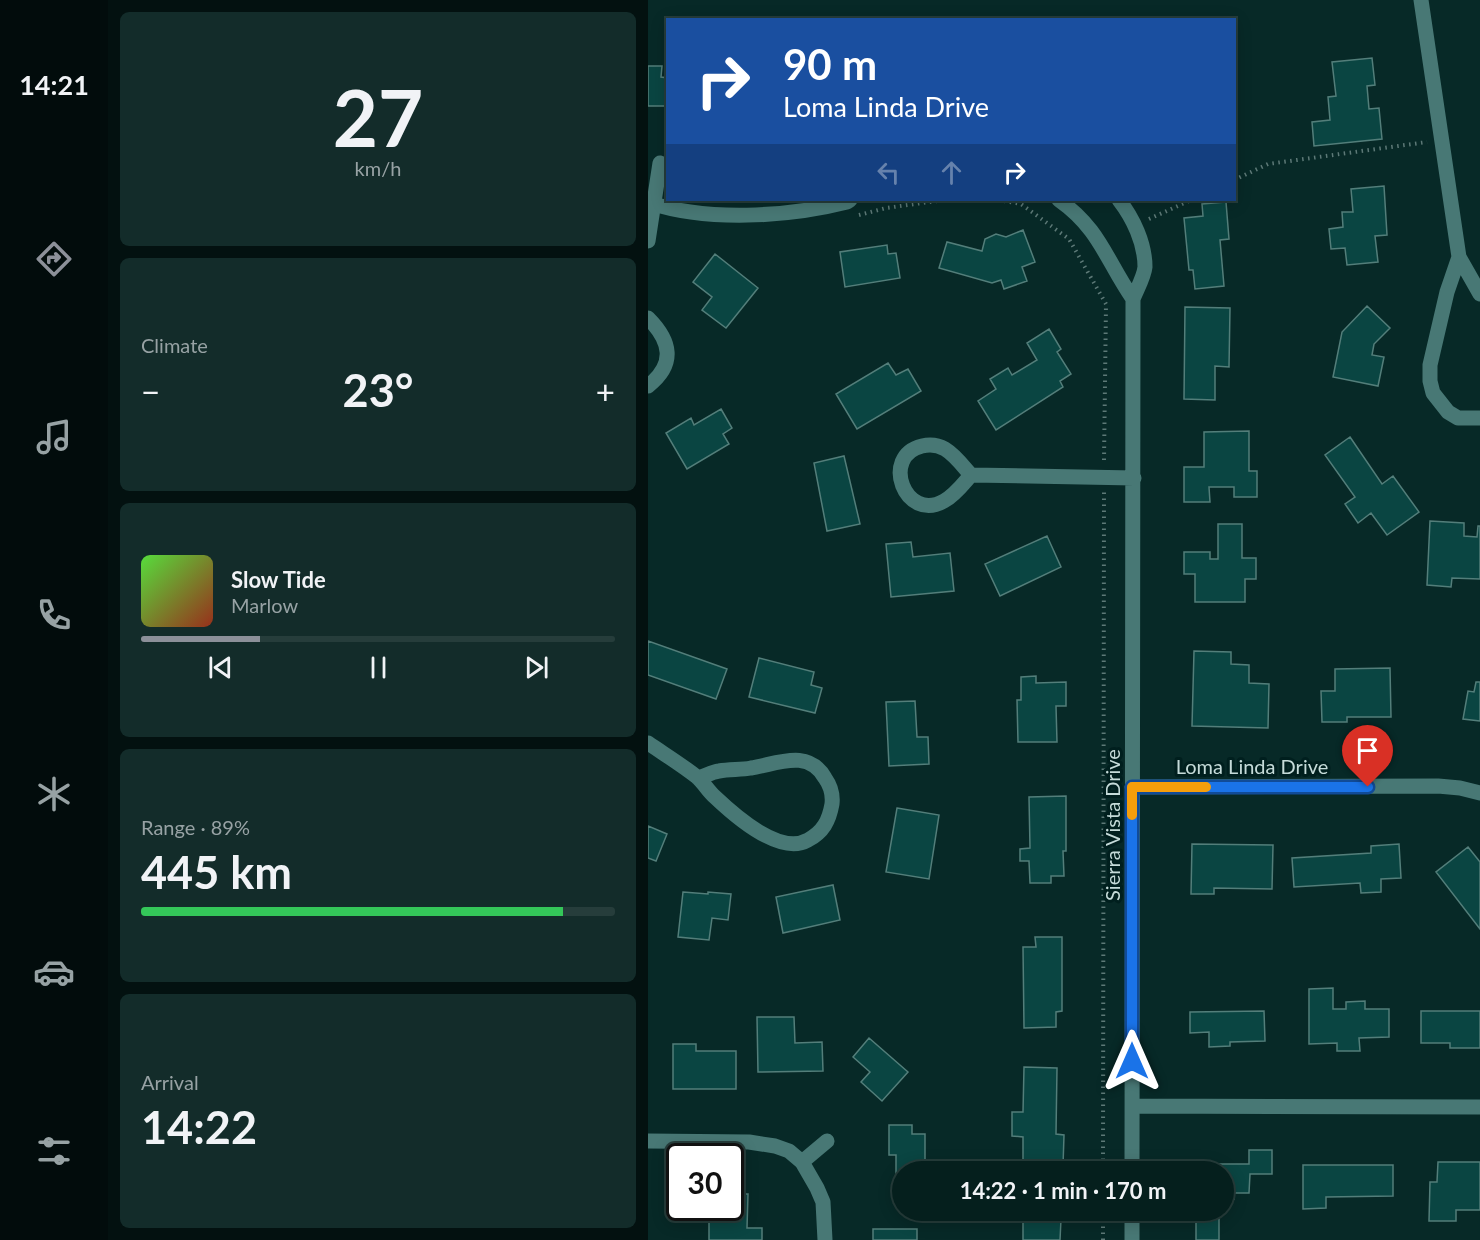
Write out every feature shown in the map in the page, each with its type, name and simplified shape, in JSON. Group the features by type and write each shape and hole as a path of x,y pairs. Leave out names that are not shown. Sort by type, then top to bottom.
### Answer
{"street":[{"path":"1421,0 1459,257 1480,294"},
{"path":"648,241 651,203 659,162"},
{"path":"651,203 713,213 746,215 795,213 847,201"},
{"path":"1060,201 1076,212 1091,228 1133,299"},
{"path":"1120,201 1135,225 1143,253 1145,268 1133,299"},
{"path":"1459,257 1447,292 1430,365 1430,381 1433,393 1448,412 1458,418 1480,418"},
{"name":"Sierra Vista Drive","path":"1132,1161 1133,299"},
{"path":"648,318 663,335 668,356 658,378 648,386"},
{"path":"971,475 950,497 941,503 927,505 908,496 902,486 900,476 903,462 909,453 918,447 928,445 945,449 971,475 1134,478"},
{"path":"648,743 698,778 714,797 747,824 778,843 790,845 805,842 820,833 828,818 832,801 830,785 822,773 811,764 798,759 753,768 720,771 698,778"},
{"name":"Loma Linda Drive","path":"1132,787 1438,786 1460,788 1480,794"},
{"path":"1133,1106 1480,1107"},
{"path":"648,1141 749,1142 775,1146 789,1151 802,1162 823,1202 825,1240"},
{"path":"802,1162 827,1141"},
{"path":"1132,1221 1132,1240"}],"path":[{"path":"1236,179 1268,164 1442,140"},
{"path":"1004,201 1021,204 1069,239 1106,304 1103,1161"},
{"path":"1135,225 1189,201"},
{"path":"1103,1221 1103,1240"}],"building":[{"path":"1372,58 1375,85 1367,86 1369,109 1379,108 1382,139 1314,146 1312,122 1330,120 1328,97 1336,96 1332,62"},
{"path":"648,66 662,66 661,77 666,78 666,116 665,106 648,106"},
{"path":"1384,186 1387,235 1375,236 1378,262 1347,265 1345,248 1331,249 1329,229 1343,227 1342,212 1353,212 1351,189"},
{"path":"1226,202 1229,239 1220,240 1224,286 1195,289 1193,270 1189,270 1184,218 1203,216 1202,204"},
{"path":"1023,230 1035,262 1022,267 1027,281 1004,289 1001,280 992,283 939,268 947,242 982,251 985,239 996,234 1006,237"},
{"path":"887,245 888,254 896,253 900,278 845,287 840,252"},
{"path":"715,254 758,288 726,328 702,310 712,297 693,282"},
{"path":"1367,306 1390,328 1374,344 1372,355 1384,357 1378,386 1333,377 1342,332"},
{"path":"1185,307 1230,308 1229,367 1215,366 1215,400 1184,399"},
{"path":"1049,329 1061,349 1057,352 1071,374 1060,381 1063,387 996,430 978,401 996,389 990,379 1008,368 1012,375 1037,360 1027,343"},
{"path":"888,363 896,375 908,369 921,391 857,429 836,394"},
{"path":"721,409 732,428 723,434 729,444 687,469 666,433 691,418 694,425"},
{"path":"1249,431 1249,471 1257,471 1257,497 1234,497 1234,487 1209,487 1210,502 1184,502 1184,467 1204,467 1204,432"},
{"path":"1350,437 1382,484 1393,476 1419,512 1387,535 1371,513 1358,523 1345,504 1355,497 1325,455"},
{"path":"844,456 860,524 827,531 814,463"},
{"path":"1430,521 1464,523 1464,536 1477,537 1478,526 1480,526 1480,579 1452,578 1451,587 1427,585"},
{"path":"1218,524 1242,524 1242,558 1256,558 1256,579 1245,579 1245,602 1195,602 1195,574 1184,574 1184,552 1210,552 1210,559 1218,559"},
{"path":"1047,536 1061,567 1000,596 985,564"},
{"path":"911,542 913,557 950,553 954,591 891,597 886,544"},
{"path":"648,641 727,669 716,699 648,675"},
{"path":"1194,651 1231,652 1231,664 1249,665 1249,683 1269,684 1268,728 1192,726"},
{"path":"759,658 814,672 811,685 822,688 815,713 749,697"},
{"path":"1390,668 1391,717 1347,717 1347,722 1322,722 1321,691 1335,691 1335,669"},
{"path":"1036,676 1036,683 1066,682 1066,706 1056,706 1057,742 1018,742 1017,700 1021,700 1021,677"},
{"path":"1476,682 1480,682 1480,721 1463,719 1468,691 1474,692"},
{"path":"915,701 917,737 928,737 929,764 889,766 886,702"},
{"path":"1066,796 1064,876 1051,876 1051,883 1030,883 1029,861 1020,861 1020,849 1030,848 1029,797"},
{"path":"897,808 939,815 929,879 886,872"},
{"path":"648,826 667,834 656,861 648,858"},
{"path":"1192,844 1273,845 1272,889 1214,888 1214,894 1191,894"},
{"path":"1399,844 1401,878 1381,879 1381,892 1361,893 1360,883 1294,887 1292,858 1371,853 1371,846"},
{"path":"1468,847 1480,862 1480,929 1436,872"},
{"path":"833,885 840,920 783,933 776,897"},
{"path":"683,892 731,894 728,920 712,918 709,940 678,937"},
{"path":"1035,937 1062,937 1062,1011 1056,1012 1056,1027 1024,1028 1023,947 1036,947"},
{"path":"1333,988 1333,1009 1346,1009 1346,1002 1365,1001 1365,1009 1389,1009 1389,1037 1359,1038 1360,1051 1337,1051 1337,1043 1309,1044 1309,989"},
{"path":"1264,1011 1265,1041 1230,1042 1230,1046 1209,1047 1209,1032 1190,1033 1190,1012"},
{"path":"1421,1011 1480,1011 1480,1048 1450,1048 1450,1043 1421,1043"},
{"path":"757,1017 794,1017 795,1043 822,1042 823,1071 758,1072"},
{"path":"869,1038 908,1072 882,1101 861,1082 870,1072 853,1057"},
{"path":"673,1044 696,1044 696,1051 736,1051 736,1089 673,1089"},
{"path":"1024,1067 1057,1068 1056,1134 1064,1135 1063,1161 1023,1161 1023,1137 1012,1136 1012,1112 1023,1112"},
{"path":"889,1125 912,1125 912,1134 925,1134 925,1161 896,1161 896,1155 889,1155"},
{"path":"1249,1150 1272,1150 1272,1174 1250,1174 1249,1193 1234,1193 1234,1164 1249,1164"},
{"path":"1438,1162 1480,1162 1480,1210 1456,1210 1456,1221 1429,1221 1430,1182 1437,1182"},
{"path":"1303,1165 1393,1165 1393,1196 1326,1197 1326,1208 1303,1209"},
{"path":"744,1194 748,1194 747,1228 762,1228 762,1240 709,1240 709,1221 744,1221"},
{"path":"1023,1221 1061,1221 1060,1240 1023,1240"},
{"path":"1196,1221 1219,1221 1219,1240 1196,1240"},
{"path":"873,1229 917,1229 917,1240 873,1240"}],"slow traffic":[{"path":"1132,815 1132,787 1206,787"}],"route":[{"path":"1132,1061 1132,787 1368,787"}]}
